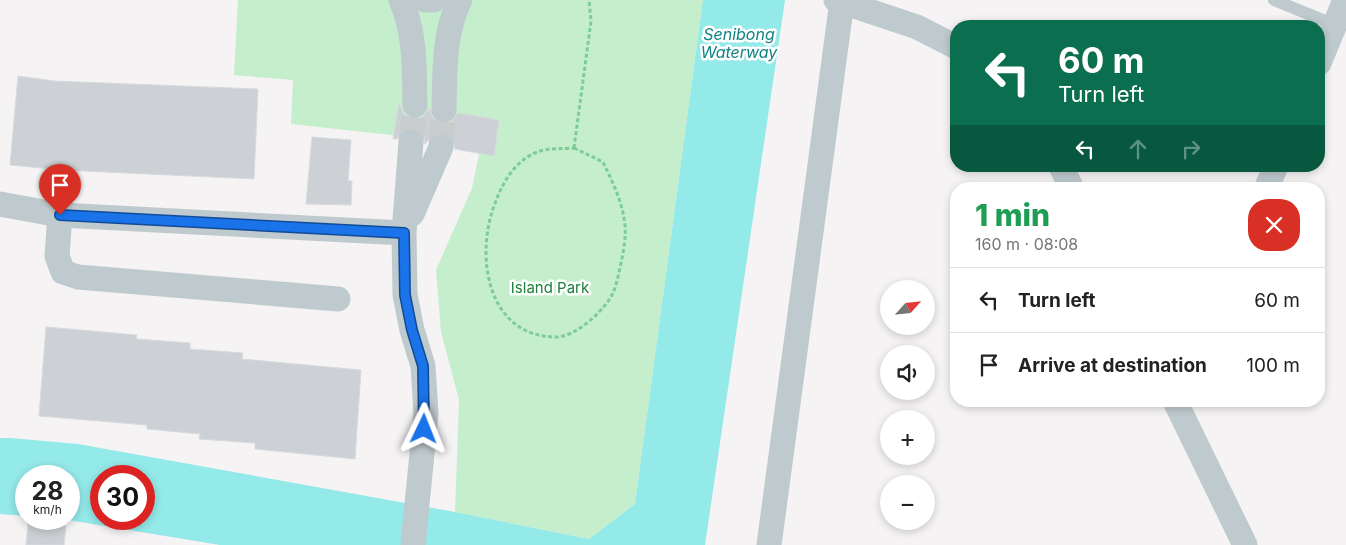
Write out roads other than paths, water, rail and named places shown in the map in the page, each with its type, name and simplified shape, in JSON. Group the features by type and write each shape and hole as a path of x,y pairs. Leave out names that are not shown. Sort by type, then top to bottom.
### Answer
{"street":[{"path":"401,0 414,43 415,105"},
{"path":"426,0 434,0"},
{"path":"444,110 448,34 452,16 460,0"},
{"path":"1325,49 1345,0"},
{"path":"769,545 839,1 917,27 950,44"},
{"path":"411,142 404,233 405,295 412,330 423,366 426,413 412,545"},
{"path":"404,233 440,147"},
{"path":"0,204 60,215 404,233"},
{"path":"60,215 57,256 63,272 78,277 338,299"},
{"path":"1178,407 1246,545"}],"lane":[{"path":"1274,0 1323,20"},
{"path":"1325,21 1335,25"}],"water":[{"name":"Senibong Waterway","path":"703,0 785,0 705,545 220,545 129,530 155,530 155,465 90,465 90,524 80,522 80,465 15,465 15,515 0,514 0,438 78,444 455,512 589,539 635,504"}],"tunnel":[{"path":"411,142 415,105"},
{"path":"441,147 444,110"}],"park label":[{"name":"Island Park","path":"550,288"}]}
